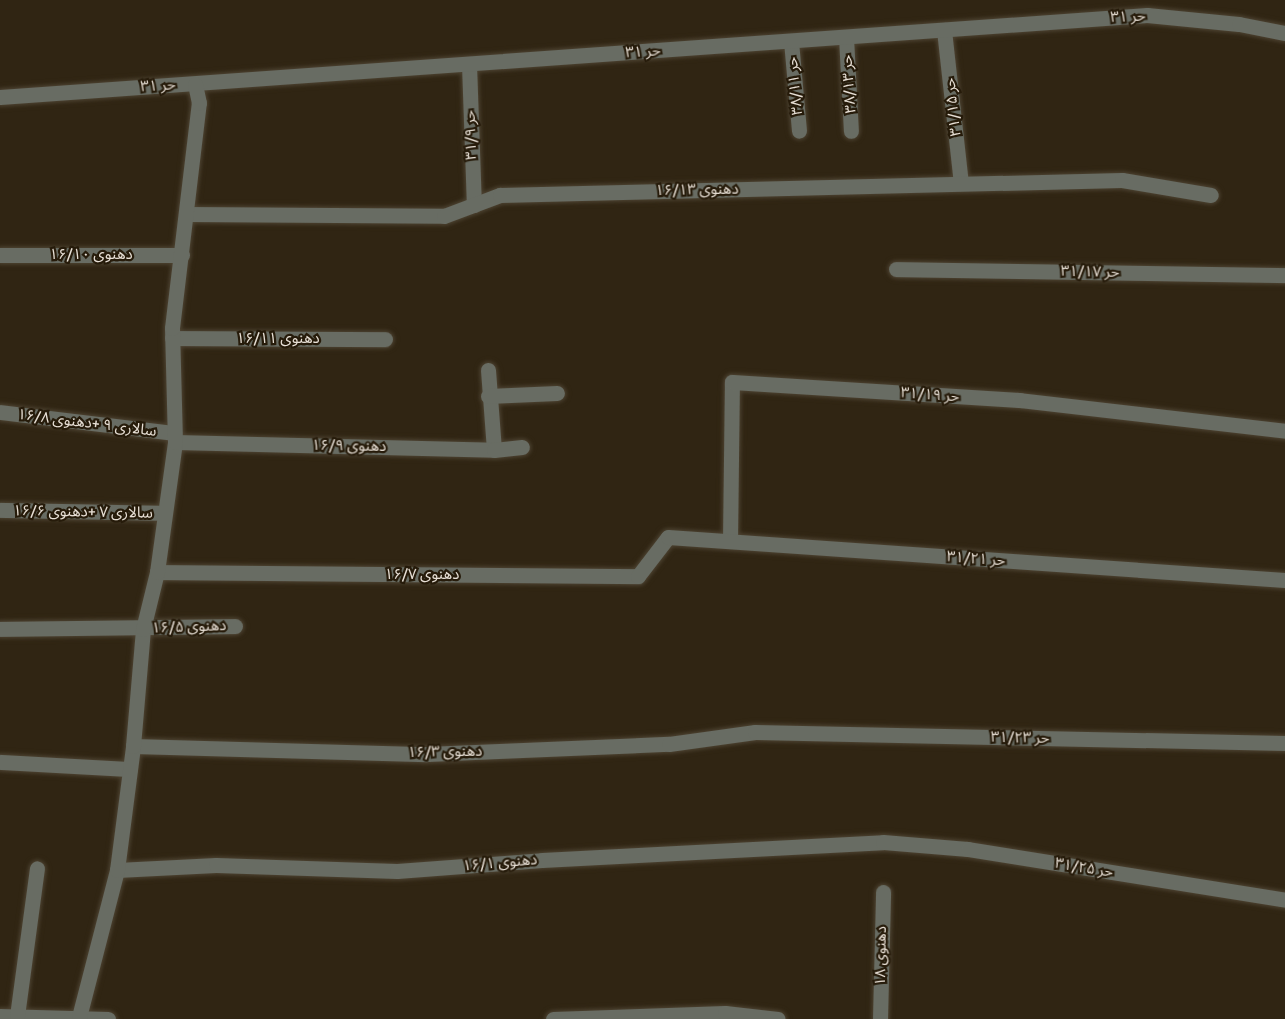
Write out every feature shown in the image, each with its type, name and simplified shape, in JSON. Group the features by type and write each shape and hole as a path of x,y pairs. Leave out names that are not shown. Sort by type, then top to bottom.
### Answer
{"street":[{"name":"حر ۳۱","path":"0,97 1147,15 1239,24 1285,33"},
{"name":"حر ۳۱/۱۵","path":"944,30 961,183"},
{"name":"حر ۳۸/۱۳","path":"846,37 851,130"},
{"name":"حر ۳۸/۱۱","path":"791,41 799,131"},
{"name":"حر ۳۱/۹","path":"469,64 474,205"},
{"path":"78,1017 117,870 133,746 143,629 157,572 175,438 172,338 199,103 195,84"},
{"name":"دهنوی ۱۶/۱۳","path":"186,214 444,216 500,195 1122,180 1211,195"},
{"name":"دهنوی ۱۶/۱۰","path":"0,255 182,255"},
{"name":"حر ۳۱/۱۷","path":"896,269 1285,275"},
{"name":"دهنوی ۱۶/۱۱","path":"172,338 385,339"},
{"path":"488,370 488,396 494,450"},
{"name":"حر ۳۱/۱۹","path":"730,541 732,382 1019,400 1285,431"},
{"path":"488,396 557,393"},
{"name":"سالاری ۹ +دهنوی ۱۶/۸","path":"0,412 175,438"},
{"name":"دهنوی ۱۶/۹","path":"175,438 494,450 522,447"},
{"name":"سالاری ۷ +دهنوی ۱۶/۶","path":"0,510 165,513"},
{"name":"حر ۳۱/۲۱","path":"668,537 1285,580"},
{"name":"دهنوی ۱۶/۷","path":"157,572 638,576 668,537"},
{"name":"دهنوی ۱۶/۵","path":"0,628 143,629 235,626"},
{"name":"دهنوی ۱۶/۳","path":"133,746 427,754 669,744 755,732"},
{"name":"حر ۳۱/۲۳","path":"755,732 1285,743"},
{"path":"0,762 130,769"},
{"name":"دهنوی ۱۶/۱","path":"117,870 216,865 397,871 542,860 883,842"},
{"name":"حر ۳۱/۲۵","path":"883,842 968,849 1285,900"},
{"path":"17,1016 38,868"},
{"name":"دهنوی ۱۸","path":"880,1019 883,892"},
{"path":"564,1019 724,1016 778,1019"},
{"path":"0,1017 108,1019"}]}
